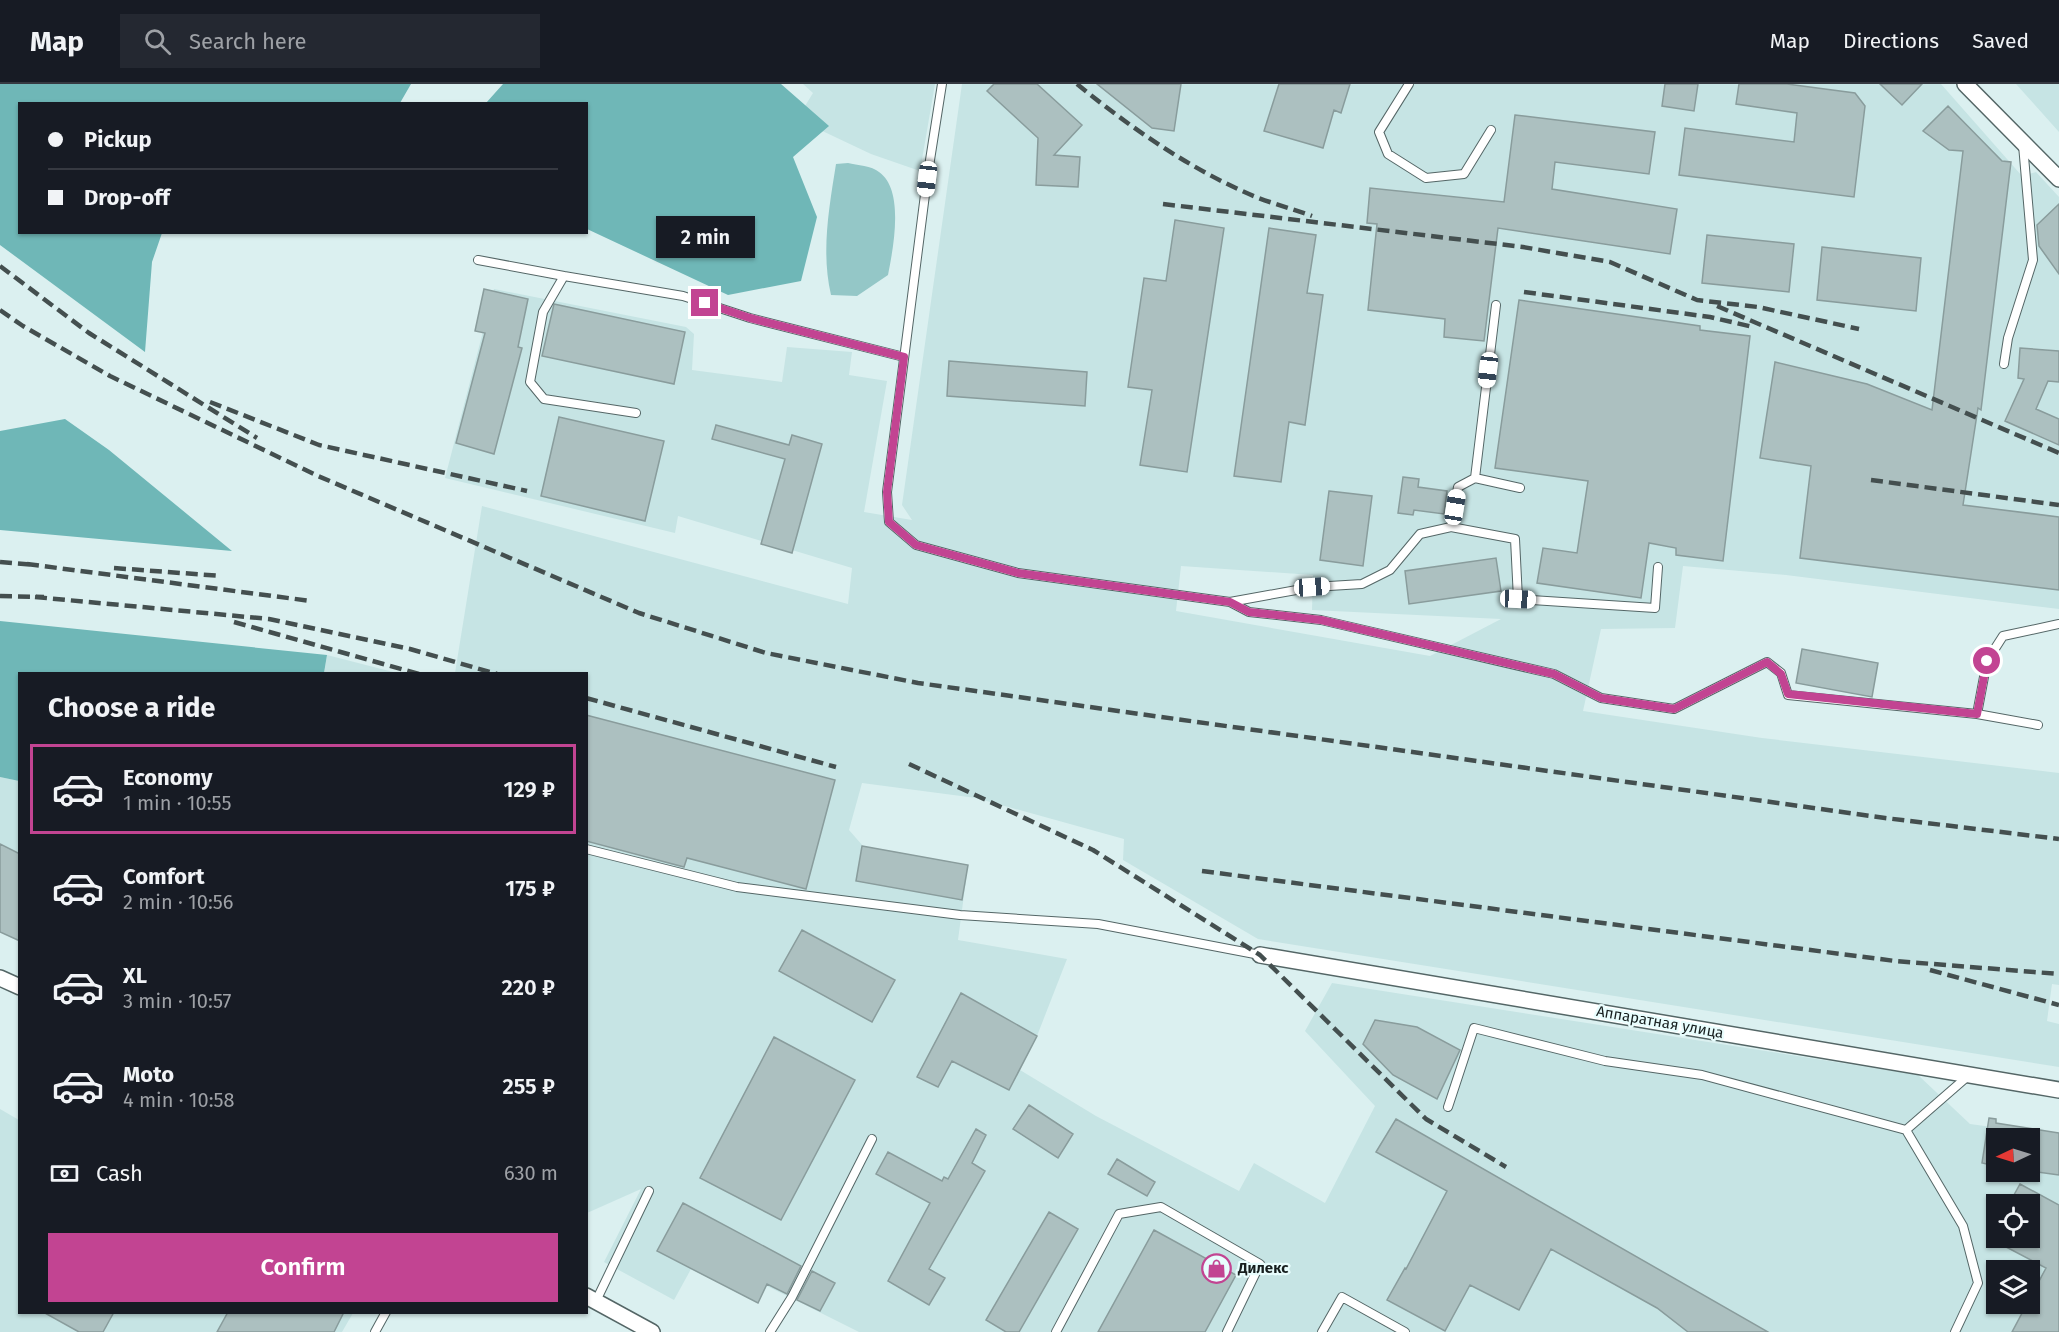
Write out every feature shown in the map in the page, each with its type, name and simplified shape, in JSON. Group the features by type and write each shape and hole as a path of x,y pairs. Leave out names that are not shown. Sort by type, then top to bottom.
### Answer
{"street":[{"path":"1965,84 2059,179"},
{"name":"Аппаратная улица","path":"1260,955 2059,1090"},
{"path":"0,978 18,986"},
{"path":"591,1298 652,1332"}],"lane":[{"path":"942,84 927,179 887,492 889,522 916,545 1018,573 1230,602 1312,587 1362,584 1390,570 1420,534 1451,527 1515,539 1518,599 1655,608 1658,567"},
{"path":"1409,84 1379,132 1388,154 1426,178 1464,174 1491,130"},
{"path":"2004,364 2008,338 2033,260 2023,143"},
{"path":"478,260 683,296 750,318 904,357"},
{"path":"564,276 543,312 530,382 544,399 636,413"},
{"path":"1475,478 1496,305"},
{"path":"1451,527 1458,487 1475,478 1520,488"},
{"path":"1230,602 1249,612 1321,620 1554,674 1601,698 1635,704 1674,709 1767,662 1781,674 1788,694 1977,714 2038,725"},
{"path":"1977,714 1987,661 2003,636 2059,624"},
{"path":"588,850 737,887 960,915 1098,924 1260,955"},
{"path":"1448,1107 1474,1028 1605,1061 1702,1075 1906,1130 1964,1226 1978,1283 1955,1332"},
{"path":"1906,1130 1969,1075"},
{"path":"770,1332 792,1297 872,1139"},
{"path":"591,1298 649,1191"},
{"path":"1056,1332 1119,1214 1161,1207 1260,1264 1227,1332"},
{"path":"1322,1332 1342,1297 1405,1332"},
{"path":"375,1332 385,1314"}],"shaded area":[{"path":"0,84 411,84 401,102 18,102 18,234 162,234 152,262 145,352 0,245"},
{"path":"503,84 781,84 829,126 793,157 817,217 801,281 728,295 588,229 588,102 487,102"},
{"path":"803,84 935,84 920,171 871,154 797,119 813,93"},
{"path":"962,84 1941,84 2022,176 2036,172 2059,197 2059,609 1786,575 1683,566 1675,628 1601,629 1583,711 1762,738 2059,773 2059,985 2052,984 2047,1021 2059,1024 2059,1067 1258,939 1123,860 1124,839 976,798 862,783 849,830 863,846 968,865 958,940 1067,959 1037,1036 1020,1070 1096,1116 1239,1191 1254,1163 1325,1203 1375,1106 1305,1031 1332,983 1918,1075 1970,1124 2000,1128 1986,1128 1986,1182 2040,1182 2040,1133 2059,1136 2059,1332 859,1332 767,1286 758,1303 691,1269 674,1300 604,1262 641,1189 588,1213 588,672 455,672 482,506 848,604 852,568 678,516 675,533 445,478 494,289 686,327 694,334 692,370 782,382 787,347 852,352 849,375 887,381 864,512 912,520 902,505","holes":["1181,566 1313,575 1312,610 1501,619 1430,656 1176,611"]},
{"path":"2016,84 2059,84 2059,132"},
{"path":"848,163 879,172 887,181 895,206 894,236 888,275 857,296 831,295 828,279 827,230 836,164"},
{"path":"65,419 109,450 232,551 0,530 0,431"},
{"path":"0,621 327,655 324,672 18,672 18,781 0,777"},
{"path":"327,655 393,672 324,672"},
{"path":"0,777 18,781 18,941 0,932"},
{"path":"0,1109 18,1119 18,1314 352,1314 342,1332 0,1332"}],"building":[{"path":"994,84 1037,84 1082,125 1054,155 1080,157 1078,187 1036,185 1038,138 987,91"},
{"path":"1097,84 1181,84 1174,131 1152,128"},
{"path":"1279,84 1350,84 1341,113 1334,110 1323,148 1264,131"},
{"path":"1665,84 1698,84 1694,111 1662,106"},
{"path":"1739,84 1787,84 1855,93 1865,106 1854,197 1679,175 1685,128 1794,142 1797,113 1736,104"},
{"path":"1880,84 1922,84 1902,105"},
{"path":"1948,106 2002,161 2011,162 1981,410 1978,408 1963,505 2059,517 2059,590 1800,558 1811,466 1760,458 1775,362 1867,384 1932,410 1963,151 1949,150 1923,131"},
{"path":"1515,115 1655,132 1649,174 1555,162 1552,189 1677,209 1670,254 1498,228 1484,341 1444,337 1445,319 1368,310 1377,224 1367,223 1370,188 1504,202"},
{"path":"2059,204 2059,274 2039,246 2037,225"},
{"path":"1175,220 1224,228 1187,472 1140,465 1152,390 1128,387 1144,278 1166,281"},
{"path":"1269,228 1316,235 1307,293 1323,295 1305,425 1289,422 1281,482 1234,476"},
{"path":"1707,235 1794,244 1789,292 1702,283"},
{"path":"1822,247 1921,258 1916,311 1817,300"},
{"path":"484,289 528,299 518,347 522,348 494,454 456,443 485,333 475,331"},
{"path":"1519,300 1700,326 1700,330 1750,336 1723,561 1676,555 1676,548 1649,543 1641,598 1537,583 1543,548 1577,553 1588,481 1495,468"},
{"path":"554,304 685,332 674,384 542,356"},
{"path":"2020,348 2059,351 2059,382 2048,381 2036,409 2059,419 2059,445 2005,421 2024,379 2018,378"},
{"path":"949,361 1087,372 1085,406 947,396"},
{"path":"559,417 664,441 645,521 541,496"},
{"path":"716,425 789,445 792,435 822,444 792,553 761,544 785,459 712,439"},
{"path":"1403,477 1419,479 1418,487 1447,491 1444,514 1414,510 1413,515 1398,513"},
{"path":"1329,491 1372,496 1363,566 1320,560"},
{"path":"1496,558 1501,591 1409,604 1405,571"},
{"path":"1802,649 1878,663 1872,697 1796,683"},
{"path":"588,716 835,780 806,889 687,858 684,867 588,842"},
{"path":"0,844 18,853 18,940 0,932"},
{"path":"862,846 968,865 962,900 856,881"},
{"path":"802,930 895,980 872,1022 779,971"},
{"path":"961,993 1037,1036 1009,1090 952,1061 938,1087 917,1077"},
{"path":"1375,1020 1417,1027 1460,1050 1437,1099 1393,1075 1363,1044"},
{"path":"774,1037 855,1080 781,1220 700,1178"},
{"path":"1029,1105 1073,1134 1058,1158 1013,1129"},
{"path":"1989,1118 1996,1119 1996,1123 2028,1128 1987,1128"},
{"path":"1396,1119 1768,1332 1688,1332 1657,1308 1551,1249 1519,1310 1470,1285 1445,1331 1387,1300 1447,1191 1376,1152"},
{"path":"976,1129 986,1135 972,1163 985,1171 929,1269 945,1278 929,1305 888,1281 930,1203 876,1174 888,1152 942,1181 944,1177 948,1179"},
{"path":"2040,1130 2059,1133 2059,1175 2040,1172"},
{"path":"1986,1137 1986,1164 1982,1163"},
{"path":"1117,1159 1155,1182 1147,1196 1108,1174"},
{"path":"2020,1184 2039,1194 2014,1194"},
{"path":"2040,1195 2059,1205 2059,1332 2012,1332 2022,1314 2040,1314 2040,1279 2046,1268 2040,1265 2040,1260 2031,1260 2008,1248 2040,1248"},
{"path":"683,1203 801,1266 787,1294 767,1284 758,1303 657,1251"},
{"path":"1049,1212 1078,1229 1019,1332 1006,1332 986,1320"},
{"path":"1154,1230 1236,1275 1205,1332 1098,1332"},
{"path":"812,1271 835,1283 820,1311 797,1300"},
{"path":"47,1314 113,1314 103,1332 79,1332"},
{"path":"227,1314 343,1314 334,1332 217,1332"}],"railway":[{"path":"1077,84 1140,132 1208,174 1256,197 1312,216"},
{"path":"1163,204 1523,247 1610,262 1697,300 1758,307 1859,329"},
{"path":"0,266 89,333 257,438"},
{"path":"1524,292 1710,317 1753,327"},
{"path":"1717,306 2059,453"},
{"path":"0,310 23,326 110,376 318,476 639,613 766,653 918,683 1885,818 2059,839"},
{"path":"210,402 319,445 527,491"},
{"path":"1871,480 2059,505"},
{"path":"0,562 36,565"},
{"path":"27,564 311,601"},
{"path":"114,568 221,576"},
{"path":"0,596 44,597"},
{"path":"35,597 269,619 410,649 490,672"},
{"path":"234,622 412,672"},
{"path":"588,699 836,767"},
{"path":"909,764 1093,850 1260,955 1426,1119 1506,1167"},
{"path":"1202,871 1895,961 2059,974"},
{"path":"1930,970 2059,1005"}],"place":[{"name":"Дилекс","path":"1217,1268"}],"route":[{"path":"705,303 750,318 904,357 887,492 889,522 916,545 1018,573 1230,602 1249,612 1321,620 1554,674 1601,698 1674,709 1767,662 1781,674 1788,694 1977,714 1987,661"}]}
